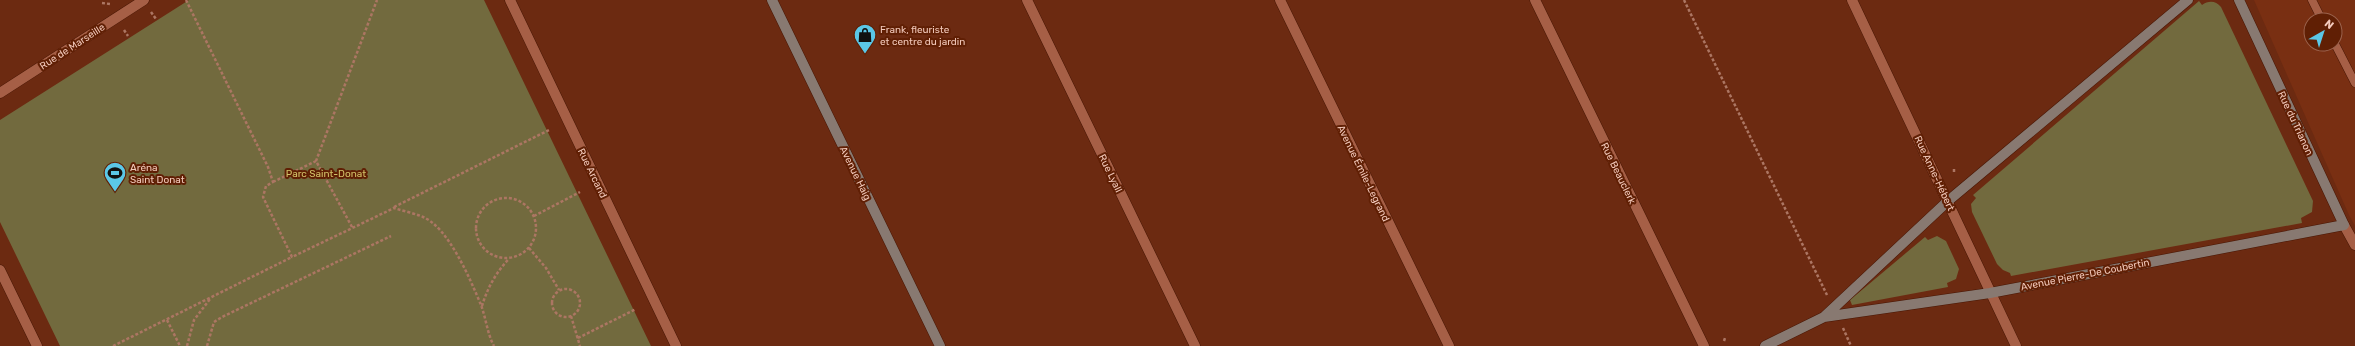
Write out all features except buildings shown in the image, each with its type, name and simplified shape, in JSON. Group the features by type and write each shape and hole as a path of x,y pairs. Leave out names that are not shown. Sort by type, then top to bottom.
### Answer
{"street":[{"name":"Rue de Marseille","path":"0,92 127,4 144,0"},
{"name":"Rue Arcand","path":"510,0 676,346"},
{"name":"Avenue Haig","path":"772,0 940,346"},
{"name":"Rue Lyall","path":"1027,0 1195,346"},
{"name":"Avenue Émile-Legrand","path":"1280,0 1449,346"},
{"name":"Rue Beauclerk","path":"1535,0 1704,346"},
{"name":"Rue Anne-Hébert","path":"1852,0 2016,346"},
{"name":"Avenue Pierre-De Coubertin","path":"1765,346 1824,317 1948,201 2188,0"},
{"name":"Rue du Trianon","path":"2239,0 2344,225 2355,244"},
{"name":"Avenue Pierre-De Coubertin","path":"1824,317 1990,292 2344,225"},
{"path":"0,270 37,346"}],"lane":[{"path":"2312,0 2318,12"},
{"path":"2339,52 2355,83"}],"path":[{"path":"186,0 268,167 273,182"},
{"path":"292,257 263,197 266,186 316,161 377,0"},
{"path":"1684,0 1825,292"},
{"path":"102,3 110,4"},
{"path":"113,346 550,130"},
{"path":"316,161 352,228"},
{"path":"534,216 580,192"},
{"path":"482,307 489,288 502,266 509,259 519,256 529,248 536,234 534,216 527,206 519,200 499,198 482,209 477,218 475,228 477,238 490,254 509,259"},
{"path":"394,208 424,217 445,234 482,307 486,327 494,346"},
{"path":"207,346 214,322 222,317 391,236"},
{"path":"529,248 546,268 559,290"},
{"path":"568,289 579,297 578,310 571,316 561,316 552,306 553,297 559,290 568,289"},
{"path":"187,346 194,320 211,297"},
{"path":"578,338 636,309"},
{"path":"571,316 580,346"},
{"path":"168,320 180,346"},
{"path":"1844,330 1851,346"}],"shaded area":[{"path":"2254,0 2355,0 2355,226 2349,215"}],"green space":[{"name":"Parc Saint-Donat","path":"189,0 484,0 651,346 60,346 0,222 0,120"},
{"path":"2199,1 2202,5 2207,2 2212,2 2217,3 2221,7 2313,201 2312,212 2301,218 2302,223 2011,276 2010,273 2003,270 1997,264 1972,212 1971,204 1976,198 1973,195"},
{"path":"1937,236 1946,241 1959,269 1956,279 1947,283 1948,287 1852,305 1850,300 1925,237 1928,240"}],"place":[{"name":"Frank, fleuriste et centre du jardin","path":"865,54"},
{"name":"Aréna Saint Donat","path":"115,192"}]}
